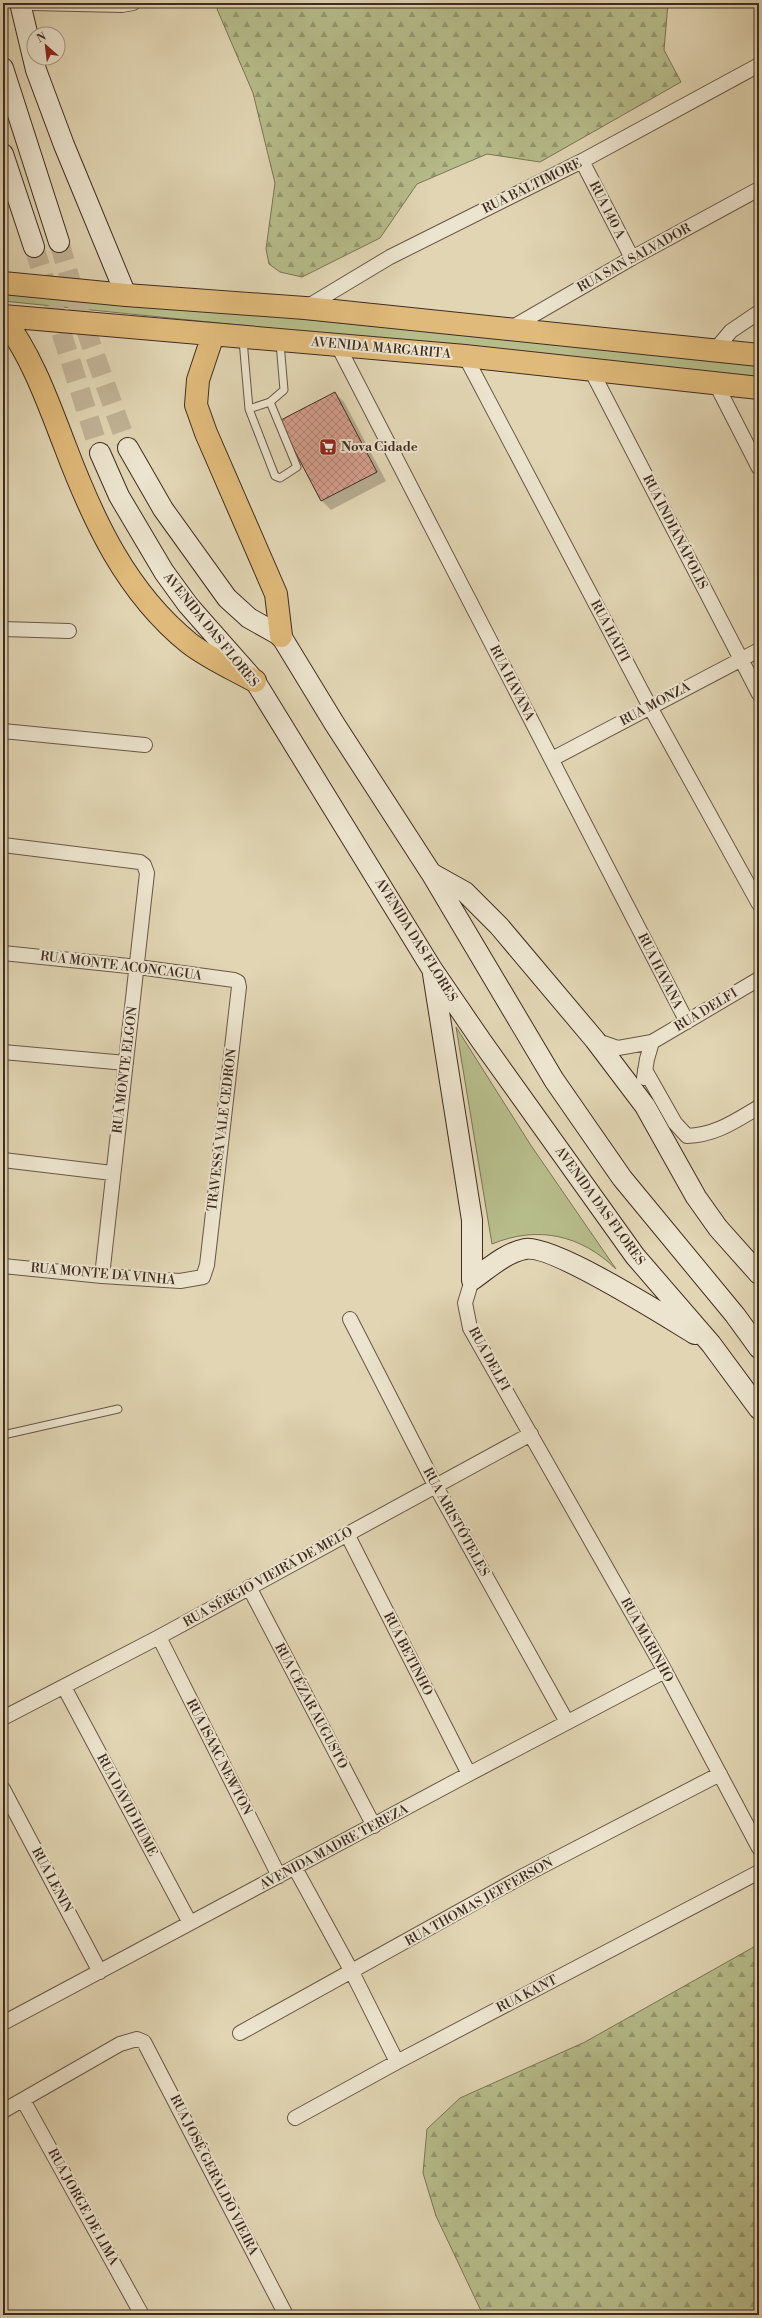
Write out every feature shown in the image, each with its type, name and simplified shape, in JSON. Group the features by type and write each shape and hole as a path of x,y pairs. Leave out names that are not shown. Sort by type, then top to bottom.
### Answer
{"main road":[{"path":"20,3 26,26"},
{"path":"34,3 35,26"},
{"path":"37,66 64,145 126,295"},
{"path":"3,68 59,242"},
{"path":"3,154 34,246"},
{"path":"3,283 126,295 305,308 511,328 759,355"},
{"path":"3,317 24,348 94,518 133,585 165,621 190,644 254,681"},
{"name":"AVENIDA MARGARITA","path":"3,317 465,356 759,388"},
{"path":"213,335 198,380 196,405 206,433 276,594 281,636 334,723 431,873 554,1080 608,1158 759,1348"},
{"path":"128,448 164,509 227,598 250,618 281,636"},
{"name":"AVENIDA DAS FLORES","path":"100,453 119,496 164,572 188,605 254,681 432,969 482,1042 635,1256 711,1344 759,1409"},
{"path":"431,873 465,892 499,926 594,1040 645,1106 696,1197 718,1228 759,1274"},
{"path":"432,969 469,1198 473,1245 472,1280"},
{"path":"472,1280 504,1257 525,1249 540,1250 557,1256 640,1301 711,1344"}],"street":[{"path":"34,3 122,5 133,3"},
{"name":"RUA BALTIMORE","path":"305,308 390,257 582,161 759,65"},
{"name":"RUA 140 A","path":"582,161 632,258"},
{"name":"RUA SAN SALVADOR","path":"511,328 632,258 759,189"},
{"path":"715,350 731,331 759,312"},
{"name":"RUA HAVANA","path":"337,344 687,1022"},
{"name":"RUA HAITI","path":"465,356 650,707 759,904"},
{"name":"RUA INDIANÁPOLIS","path":"591,370 759,694"},
{"path":"716,384 759,468"},
{"path":"3,629 69,631"},
{"name":"RUA MONZA","path":"552,758 759,650"},
{"path":"3,731 145,745"},
{"name":"RUA MONTE ELGON","path":"3,845 135,861 144,865 147,873 138,967 112,1173 102,1276"},
{"name":"RUA MONTE ACONCAGUA","path":"3,953 138,967 238,982"},
{"name":"RUA DELFI","path":"594,1040 618,1048 652,1042 759,978"},
{"name":"TRAVESSA VALE CEDRON","path":"203,1277 207,1265 238,982"},
{"path":"645,1106 644,1070 652,1042"},
{"path":"3,1052 126,1063"},
{"path":"644,1070 675,1123 687,1136 705,1135 725,1127 759,1107"},
{"path":"3,1160 112,1173"},
{"name":"RUA MONTE DA VINHA","path":"3,1266 102,1276 180,1281 203,1277"},
{"name":"RUA DELFI","path":"472,1280 465,1303 467,1319 532,1434"},
{"name":"RUA ARISTÓTELES","path":"350,1319 435,1485 566,1722"},
{"name":"RUA SÉRGIO VIEIRA DE MELO","path":"3,1718 159,1637 435,1485 532,1434"},
{"name":"RUA MARINHO","path":"532,1434 665,1671 759,1848"},
{"name":"RUA BETINHO","path":"346,1534 469,1774"},
{"name":"RUA CÉZAR AUGUSTO","path":"248,1587 374,1826"},
{"name":"RUA ISAAC NEWTON","path":"159,1637 279,1876"},
{"name":"AVENIDA MADRE TEREZA","path":"3,2023 566,1722 665,1671"},
{"name":"RUA DAVID HUME","path":"64,1687 190,1924"},
{"name":"RUA THOMAS JEFFERSON","path":"240,2033 523,1876 720,1774"},
{"name":"RUA LENIN","path":"3,1789 100,1972"},
{"path":"295,1868 352,1972 397,2062"},
{"name":"RUA KANT","path":"295,2118 397,2062 759,1872"},
{"name":"RUA JOSÉ GERALDO VIEIRA","path":"23,2100 120,2044 137,2039 144,2042 150,2050 286,2315"},
{"path":"3,2111 23,2100"},
{"name":"RUA JORGE DE LIMA","path":"23,2100 142,2315"}],"lane":[{"path":"242,337 249,409 258,436 275,476 280,478 297,467 270,402"},
{"path":"249,409 270,402 284,390 280,340"},
{"path":"3,1435 118,1409"}],"green space":[{"path":"221,3 668,3 664,50 681,82 540,162 487,154 417,184 380,238 302,277 280,272 269,264 266,249 275,183 253,93 217,9"},
{"path":"3,289 759,365 759,378 3,301"},
{"path":"456,1027 530,1144 616,1269 603,1257 588,1248 574,1241 558,1237 526,1235 509,1238 492,1244"},
{"path":"759,1944 759,2315 483,2315 436,2216 423,2173 427,2129 460,2098 585,2042"}],"building":[{"name":"Nova Cidade","path":"335,392 377,472 321,501 279,421"}],"tunnel":[{"path":"59,242 81,316 128,448"},
{"path":"34,247 100,453"}],"place":[{"name":"Nova Cidade","path":"328,447"}]}
